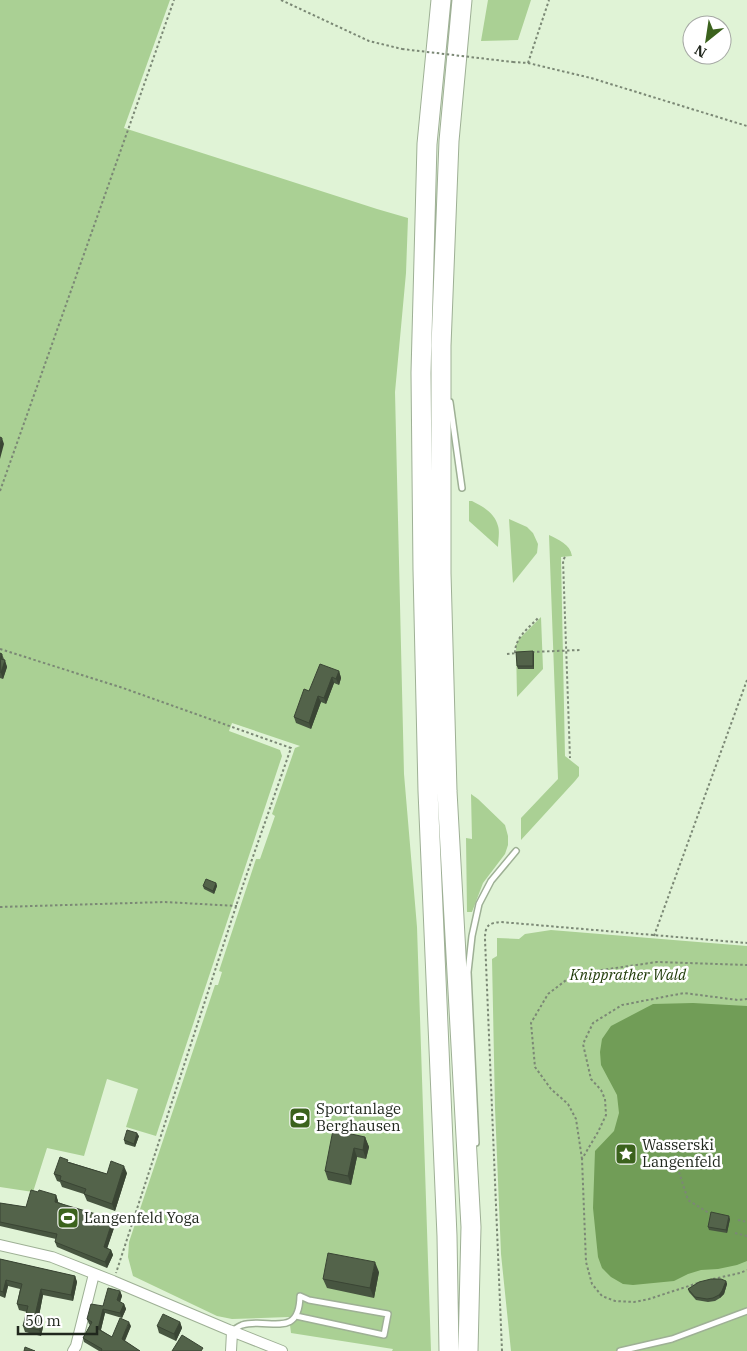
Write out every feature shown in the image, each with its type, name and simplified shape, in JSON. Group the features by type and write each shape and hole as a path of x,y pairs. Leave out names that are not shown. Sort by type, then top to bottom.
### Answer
{"highway":[{"path":"441,0 427,144 421,374 428,791 447,1236 449,1351"},
{"path":"462,0 449,141 441,346 440,573 447,791 471,1227 468,1351"}],"street":[{"path":"0,1245 52,1257 282,1351"},
{"path":"73,1351 76,1346 94,1274"},
{"path":"231,1351 232,1332"}],"lane":[{"path":"441,346 447,384"},
{"path":"448,394 462,488"},
{"path":"476,1150 468,972 472,936 479,904 492,881 516,850"},
{"path":"471,1227 476,1199"},
{"path":"232,1332 240,1325 288,1323 296,1316 300,1304 300,1296 309,1300 388,1314 384,1335 296,1316"},
{"path":"620,1351 672,1339 747,1311"}],"path":[{"path":"0,491 174,0"},
{"path":"281,0 369,41 402,50 528,63 592,78 747,126"},
{"path":"528,63 549,0"},
{"path":"566,557 563,560 570,758"},
{"path":"515,653 519,638 539,616"},
{"path":"0,649 123,688 291,748 113,1281"},
{"path":"531,652 580,650"},
{"path":"508,654 523,653"},
{"path":"654,936 747,680"},
{"path":"0,906 165,902 237,906"},
{"path":"502,1351 485,932 488,926 501,922 747,943"},
{"path":"700,1282 634,1302 615,1302 602,1296 592,1284 586,1262 582,1159 576,1119 568,1104 551,1089 535,1067 531,1022 548,994 574,974 657,962 747,965"},
{"path":"582,1159 606,1114 605,1099 601,1090 591,1080 583,1044 593,1023 622,1005 684,993 738,1000 747,999"},
{"path":"680,1172 688,1200 712,1215"},
{"path":"738,1220 747,1222"},
{"path":"735,1233 747,1236"},
{"path":"709,1280 747,1270"}],"green space":[{"path":"0,0 170,0 124,128 408,218 406,273 395,392 404,774 417,927 431,1351 392,1351 393,1349 291,1333 289,1317 232,1319 217,1316 133,1276 128,1257 129,1242 215,985 218,985 222,972 219,971 256,859 260,859 275,816 272,814 295,748 300,746 232,723 229,731 280,750 282,756 156,1136 126,1127 138,1089 107,1079 84,1156 47,1148 33,1192 0,1187"},
{"path":"488,0 531,0 518,40 481,41"},
{"path":"469,501 484,508 494,517 499,528 498,547 469,521"},
{"path":"509,519 527,527 533,533 538,544 537,553 513,583"},
{"path":"549,535 566,545 572,556 561,557 565,756 579,767 579,776 521,840 521,818 558,779"},
{"path":"541,617 543,669 517,697 516,645 519,639"},
{"path":"471,794 505,825 508,845 505,854 483,883 472,912 467,912 466,838 472,839"},
{"name":"Wasserski Langenfeld","path":"551,930 747,946 747,1351 511,1351 501,1254 495,1108 492,959 497,956 497,938 519,939 525,934"}],"shaded area":[{"path":"693,1003 747,1006 747,1261 718,1269 701,1270 674,1281 633,1285 623,1284 611,1277 602,1268 598,1257 593,1208 595,1151 614,1131 619,1113 617,1095 601,1065 602,1039 611,1026 653,1004"}],"building":[{"path":"533,651 533,666 517,666 516,652"},
{"path":"0,653 2,654 1,659 5,660 1,673"},
{"path":"320,664 339,671 336,679 332,677 324,698 318,696 309,723 294,717 304,689 309,691"},
{"path":"206,879 216,883 213,891 203,886"},
{"path":"127,1130 137,1133 134,1144 124,1140"},
{"path":"333,1130 365,1137 363,1150 354,1148 348,1176 325,1171"},
{"path":"60,1157 68,1160 67,1162 107,1174 111,1161 124,1166 112,1204 84,1194 86,1189 60,1180 61,1176 54,1174"},
{"path":"31,1190 38,1192 39,1190 56,1195 55,1202 113,1219 104,1247 111,1250 105,1262 55,1242 57,1234 0,1222 0,1203 26,1207"},
{"path":"711,1212 729,1216 726,1230 708,1227"},
{"path":"328,1253 375,1262 370,1288 323,1279"},
{"path":"0,1259 75,1276 71,1295 41,1289 34,1320 41,1321 39,1330 23,1326 28,1306 17,1304 22,1284 6,1280 3,1292 0,1291"},
{"path":"711,1279 726,1281 719,1295 713,1298 695,1297 688,1289 699,1282"},
{"path":"108,1288 120,1291 117,1300 124,1304 120,1313 103,1309 98,1329 112,1337 120,1318 129,1322 122,1339 140,1351 101,1351 102,1349 83,1338 92,1322 87,1319 91,1304 103,1306"},
{"path":"163,1314 180,1322 174,1334 157,1326"},
{"path":"182,1335 203,1348 201,1351 172,1351"},
{"path":"25,1347 35,1351 24,1351"}],"place":[{"name":"Sportanlage Berghausen","path":"300,1118"},
{"name":"Wasserski Langenfeld","path":"626,1154"},
{"name":"Langenfeld Yoga","path":"68,1218"}],"park label":[{"name":"Knipprather Wald","path":"628,975"}]}
